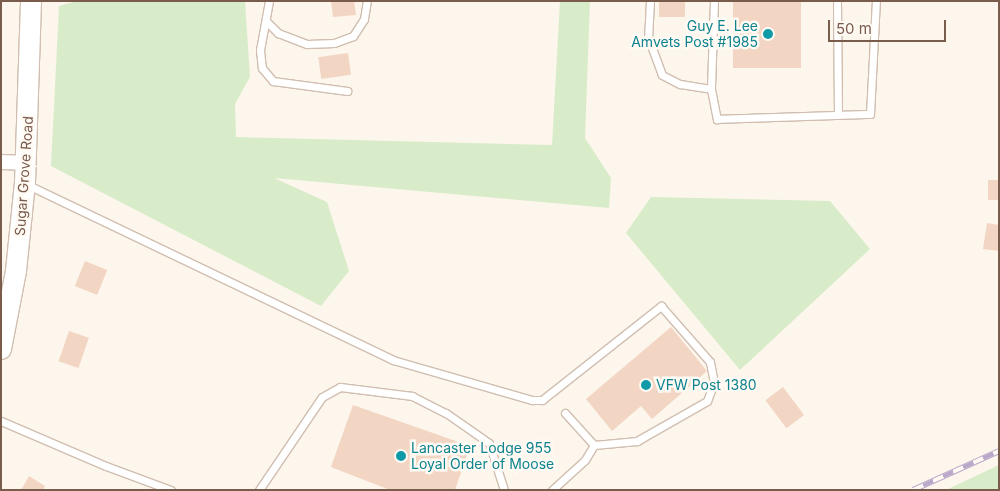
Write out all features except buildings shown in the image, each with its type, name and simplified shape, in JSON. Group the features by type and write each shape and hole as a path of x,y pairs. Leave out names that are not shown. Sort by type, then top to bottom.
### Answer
{"street":[{"name":"Sugar Grove Road","path":"1,349 18,247 25,183 31,1"},
{"path":"1,162 26,163"},
{"path":"1,272 18,247"}],"lane":[{"path":"269,1 261,59 262,68 273,81 347,91"},
{"path":"267,22 278,33 307,44 334,43 353,36 364,19 367,1"},
{"path":"650,1 648,37 662,75 680,84 711,89"},
{"path":"714,1 711,89 718,119 870,114 876,1"},
{"path":"837,1 838,115"},
{"path":"25,183 393,360 532,400 542,400 661,306 710,362 714,382 707,401 637,441 594,445"},
{"path":"258,490 322,397 340,387 412,396 446,413 489,444 504,490"},
{"path":"566,413 594,445"},
{"path":"1,421 106,466 170,490"},
{"path":"552,490 580,466 594,445"}],"green space":[{"path":"77,1 245,1 250,77 235,104 236,137 552,145 560,1 590,1 585,138 611,178 609,208 274,178 327,202 349,271 321,306 51,166 59,6"},
{"path":"651,197 830,201 870,249 740,370 626,233"},
{"path":"999,465 999,490 946,490"}],"railway":[{"path":"913,490 999,451"}],"place":[{"name":"Guy E. Lee Amvets Post #1985","path":"768,34"},
{"name":"VFW Post 1380","path":"646,385"},
{"name":"Lancaster Lodge 955 Loyal Order of Moose","path":"401,456"}]}
